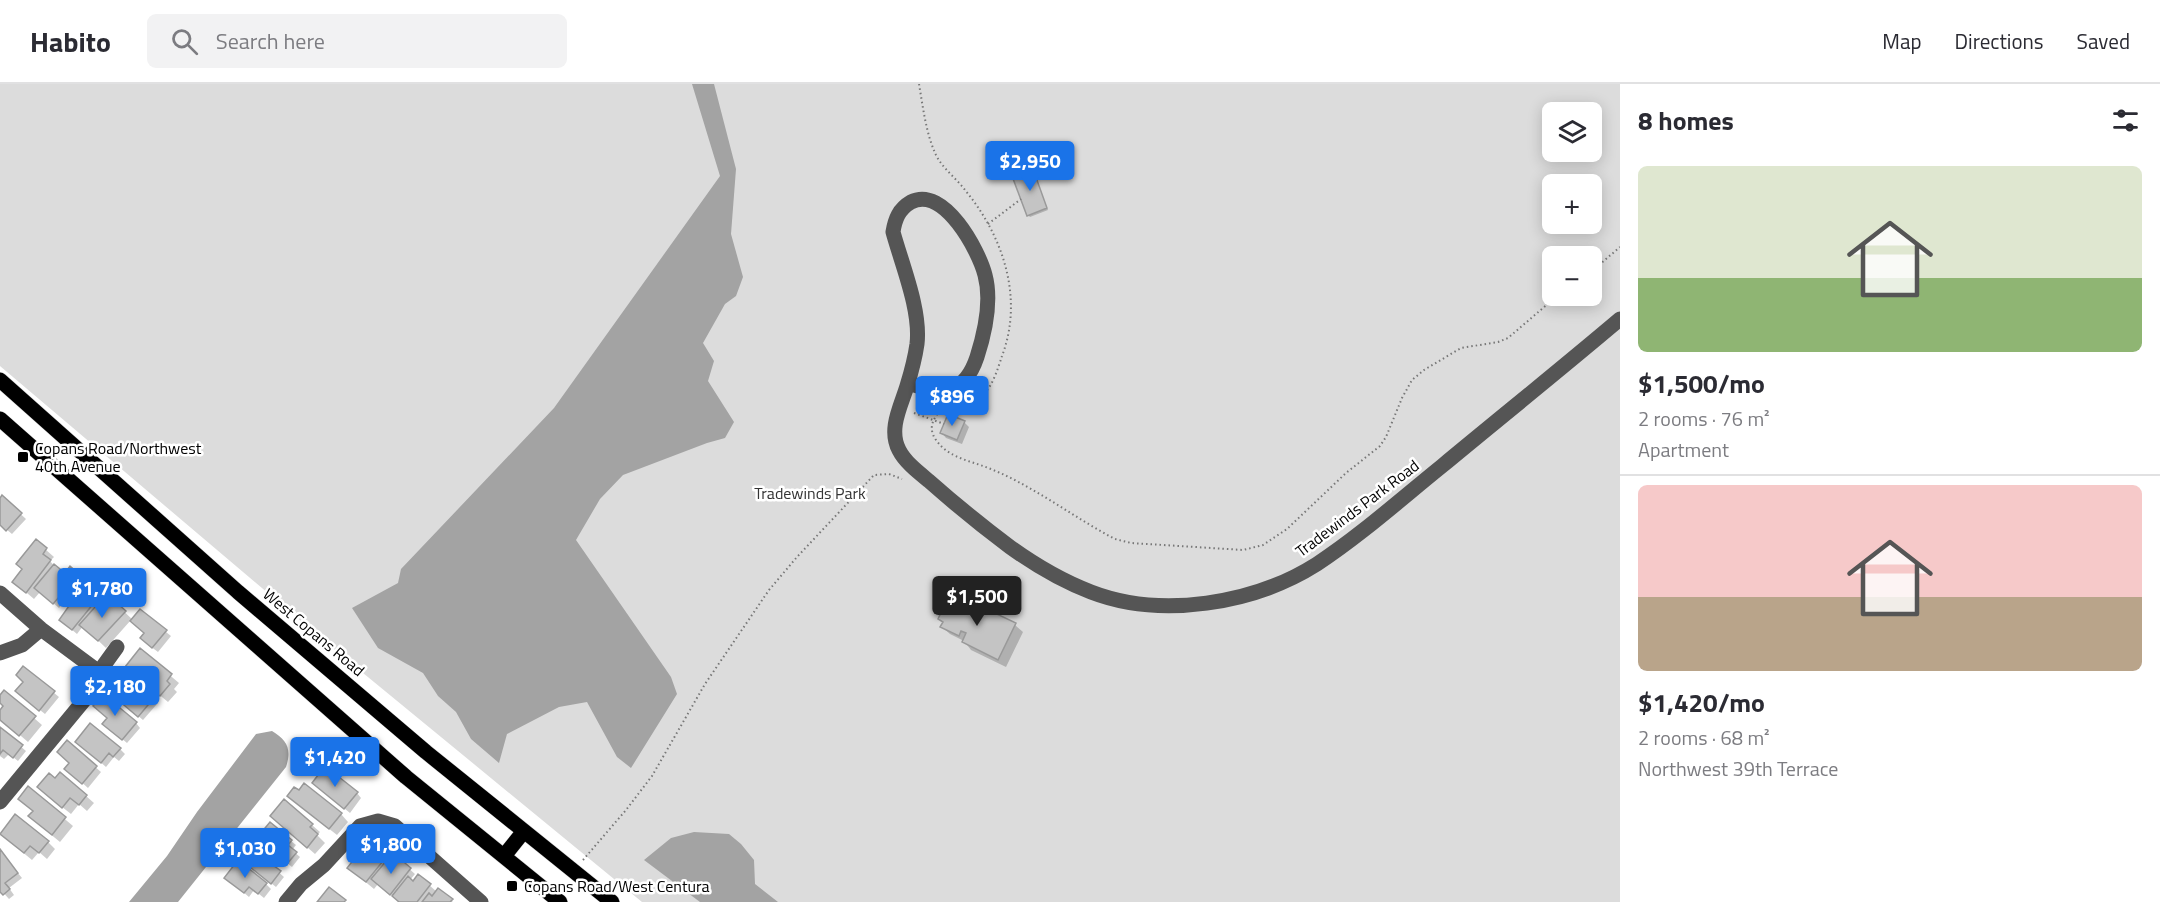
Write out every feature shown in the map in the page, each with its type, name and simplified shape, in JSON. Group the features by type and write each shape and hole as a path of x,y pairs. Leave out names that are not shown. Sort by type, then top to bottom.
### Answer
{"main road":[{"name":"West Copans Road","path":"0,380 238,592 426,752 612,902"},
{"path":"0,418 406,777 560,902"},
{"path":"504,856 524,831"}],"street":[{"name":"Tradewinds Park Road","path":"908,383 944,392 965,381 974,368 987,309 986,277 976,251 956,221 941,205 928,200 915,200 904,206 895,219 893,232 917,314 917,342 894,430 898,448 909,464 982,526 1025,558 1066,582 1094,593 1130,601 1171,606 1210,604 1249,596 1286,581 1317,564 1378,518 1620,320"},
{"path":"0,593 41,629 99,672"},
{"path":"0,653 22,645 41,629"},
{"path":"3,791 86,698 99,672 117,647"},
{"path":"286,902 301,884 324,865 360,826 378,821 394,826 481,902"}],"path":[{"path":"988,224 1021,199"},
{"path":"1602,262 1620,247"},
{"path":"933,420 930,428 932,434 944,450 1003,474 1115,539 1131,543 1254,549 1287,529 1346,473 1380,446 1402,398 1413,380 1424,369 1461,348 1508,339 1546,306"},
{"path":"900,407 944,424"},
{"path":"566,864 585,860 633,802 652,776 705,684 769,590 797,557 874,475 889,474 906,480"}],"green space":[{"name":"Tradewinds Park","path":"0,84 1620,84 1620,902 642,902 335,650 0,366"}],"shaded area":[{"path":"692,84 714,84 736,169 731,234 743,277 736,296 725,304 703,343 714,361 708,381 734,422 725,438 623,475 600,499 576,540 671,677 677,694 631,768 617,757 587,702 559,707 507,734 499,763 471,739 456,712 438,696 423,673 378,648 352,608 398,583 401,569 554,408 720,176"},
{"path":"272,731 287,746 286,767 178,902 129,902 167,856 256,734"},
{"path":"694,832 729,834 741,844 754,860 755,884 778,902 700,902 644,860 671,838"}],"building":[{"path":"1033,169 1047,208 1027,216 1012,176"},
{"path":"948,414 965,421 957,440 940,433"},
{"path":"2,495 22,513 6,531 0,525"},
{"path":"36,539 47,548 43,554 51,560 26,593 12,582 22,569 16,564"},
{"path":"54,564 65,573 70,566 79,574 53,604 34,588"},
{"path":"79,583 98,598 72,630 59,620 69,606 64,602"},
{"path":"104,597 114,606 117,603 126,611 98,641 79,625"},
{"path":"955,597 975,606 971,613 975,615 980,606 1016,623 998,660 962,642 966,633 961,631 959,636 940,627 943,622 938,619 947,600 953,603"},
{"path":"140,609 167,630 152,648 140,638 144,633 130,621"},
{"path":"140,648 172,674 167,681 170,684 160,696 125,667"},
{"path":"23,666 55,691 39,711 15,691 23,682 16,675"},
{"path":"127,676 153,699 138,717 112,695"},
{"path":"4,690 36,716 19,736 0,720 0,710 3,706 0,703 0,695"},
{"path":"103,694 137,722 122,740 102,724 107,718 93,706"},
{"path":"90,723 121,748 113,757 109,753 101,763 75,742"},
{"path":"0,727 23,745 13,758 3,750 0,754"},
{"path":"67,740 97,766 82,784 64,769 69,763 57,752"},
{"path":"325,766 358,792 344,809 312,783"},
{"path":"60,772 87,795 79,805 70,798 62,808 37,787 49,773 55,778"},
{"path":"304,783 342,813 329,829 287,796 294,787 299,790"},
{"path":"28,786 66,817 52,835 28,816 33,811 18,799"},
{"path":"284,799 313,824 310,827 318,834 307,848 270,816"},
{"path":"15,814 49,841 39,853 30,846 24,853 0,834"},
{"path":"270,822 292,840 288,845 297,852 287,864 256,839"},
{"path":"377,838 392,850 366,882 347,868 367,843 371,846"},
{"path":"253,842 273,858 270,863 281,871 271,884 240,859"},
{"path":"0,849 18,873 5,883 10,889 3,895 0,892"},
{"path":"399,858 411,868 390,895 371,879 387,860 393,865"},
{"path":"238,860 267,883 258,894 249,887 244,893 224,878"},
{"path":"418,874 431,884 417,902 399,902 392,896 408,876 413,881"},
{"path":"329,887 346,900 344,902 317,902"},
{"path":"438,888 453,899 450,902 422,902 429,893 432,896"}],"place":[{"name":"Copans Road/Northwest 40th Avenue","path":"23,457"},
{"name":"Copans Road/West Centura","path":"512,886"}]}
